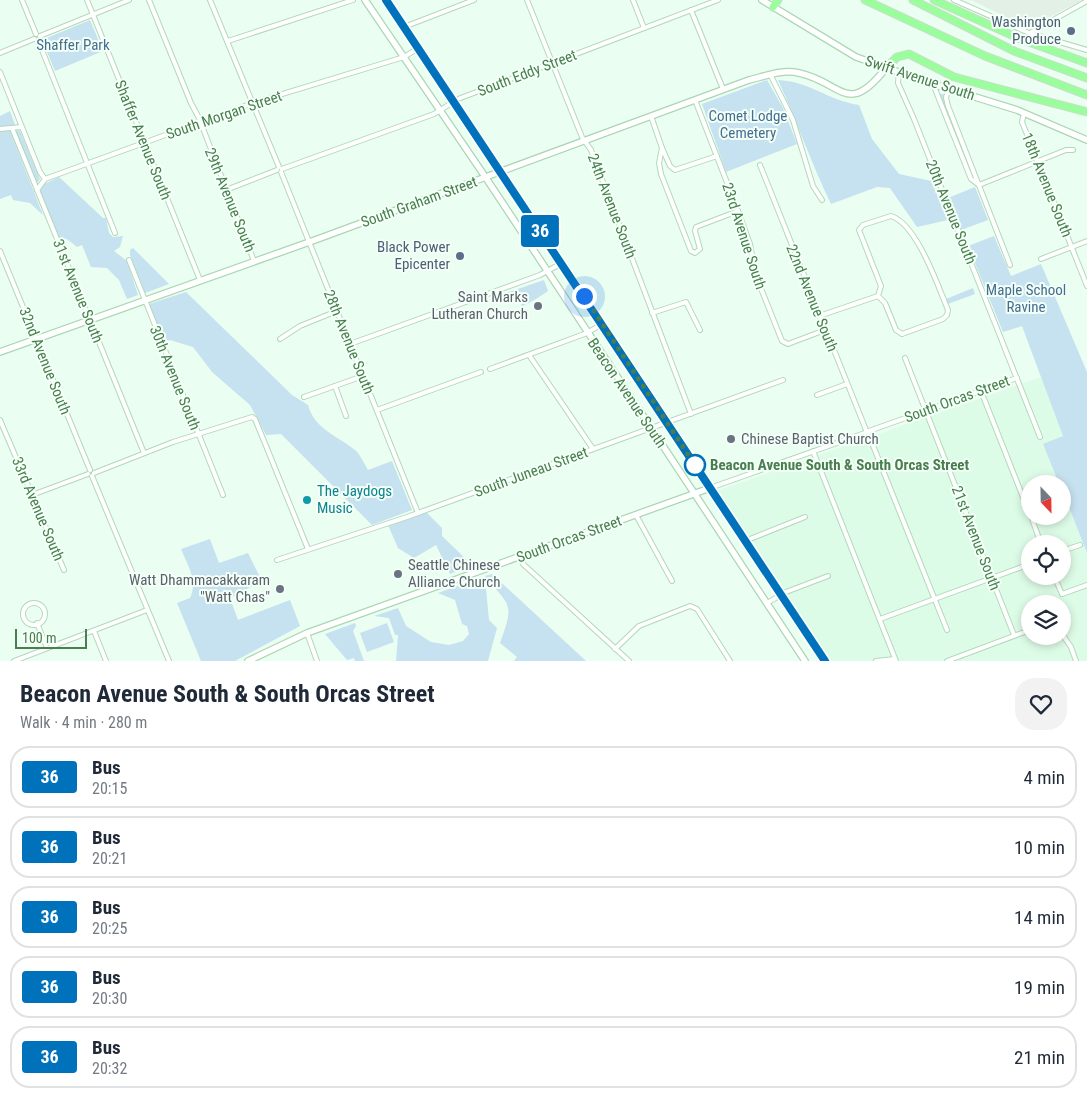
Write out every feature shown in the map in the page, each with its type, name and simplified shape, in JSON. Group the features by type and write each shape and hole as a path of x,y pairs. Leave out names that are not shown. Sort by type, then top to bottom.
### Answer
{"highway":[{"path":"773,8 778,0"},
{"path":"865,0 985,56 1087,95"},
{"path":"913,0 1006,48 1087,78"},
{"path":"934,0 1029,43 1087,63"},
{"path":"886,68 897,57 909,54 954,77 1087,112"}],"street":[{"path":"22,0 115,233"},
{"name":"Shaffer Avenue South","path":"87,0 200,280"},
{"path":"0,53 129,0"},
{"name":"29th Avenue South","path":"149,0 200,122 254,261"},
{"name":"28th Avenue South","path":"210,0 418,513"},
{"path":"228,41 353,0"},
{"name":"Beacon Avenue South","path":"365,0 486,178 805,661"},
{"name":"Beacon Avenue South","path":"386,0 825,661"},
{"path":"404,28 474,0"},
{"name":"24th Avenue South","path":"526,0 600,174 691,414"},
{"path":"633,0 644,28"},
{"name":"South Eddy Street","path":"226,190 439,111 452,102 718,0"},
{"name":"Swift Avenue South","path":"762,0 842,49 886,68 1024,113 1087,140"},
{"path":"954,0 1030,33 1087,50"},
{"path":"967,0 968,7"},
{"path":"1030,33 1087,2"},
{"path":"692,10 724,89"},
{"name":"South Morgan Street","path":"45,179 253,103 404,56 417,49"},
{"name":"South Graham Street","path":"0,352 486,178 724,89 770,74 783,72 801,73 836,91 851,94 867,89 886,68"},
{"path":"0,72 21,127 45,179 37,190"},
{"name":"20th Avenue South","path":"899,72 898,83 918,127 1040,437"},
{"path":"770,74 793,120 813,186 822,200"},
{"path":"933,84 970,179 979,185"},
{"path":"948,88 947,102 1010,265"},
{"name":"23rd Avenue South","path":"695,100 750,244 756,276 784,343 788,344 825,330"},
{"name":"18th Avenue South","path":"1024,113 1022,122 1087,286"},
{"path":"651,116 662,148 670,166 675,170 717,156"},
{"path":"0,129 21,127"},
{"name":"31st Avenue South","path":"12,128 144,453"},
{"path":"662,148 659,163 661,174 687,242 695,253 700,249 695,229 698,226 738,211"},
{"path":"979,185 1068,149 1073,150"},
{"name":"22nd Avenue South","path":"760,165 819,316 947,630"},
{"path":"891,216 899,220 907,229 928,263 948,310 947,315 943,319 900,334 896,330 884,300 878,296 881,286 860,228 891,216"},
{"path":"1041,259 1087,241"},
{"name":"32nd Avenue South","path":"0,252 169,661"},
{"name":"30th Avenue South","path":"129,260 143,300 223,494"},
{"path":"350,344 547,272 562,263"},
{"path":"819,316 878,296"},
{"path":"652,313 686,302 700,330"},
{"path":"280,339 300,326 337,311"},
{"path":"490,370 587,333 602,324"},
{"path":"529,355 593,449"},
{"name":"21st Avenue South","path":"905,358 1014,635"},
{"path":"377,410 482,372"},
{"path":"304,397 363,376"},
{"name":"South Orcas Street","path":"248,661 307,633 1016,378"},
{"name":"South Juneau Street","path":"277,560 418,513 783,380"},
{"path":"817,395 847,384"},
{"path":"335,386 346,416"},
{"path":"981,391 1021,492"},
{"path":"32,495 144,453 252,417 255,419 308,549"},
{"name":"33rd Avenue South","path":"0,420 64,570"},
{"path":"813,451 896,660 876,661"},
{"path":"636,515 672,581"},
{"path":"745,541 804,517"},
{"path":"1071,548 1080,545"},
{"path":"521,556 523,564 629,661"},
{"path":"880,618 1021,567"},
{"path":"767,603 828,576"},
{"path":"1058,585 1062,594 1087,585"},
{"path":"37,603 43,607 44,618 37,623 31,625 22,616 24,608 37,603"},
{"path":"616,649 639,626 690,606 694,607 730,661"},
{"path":"14,661 147,610"},
{"path":"37,623 47,648"},
{"path":"94,631 106,661"},
{"path":"307,633 317,661"},
{"path":"947,661 1021,633"},
{"path":"1069,645 1076,661"}],"shaded area":[{"path":"971,0 1082,0 1029,28"},
{"path":"1041,377 1063,436 1043,445 1055,475 1021,475 1021,525 1071,525 1071,512 1087,553 1087,661 830,661 714,492"}],"green space":[{"name":"Shaffer Park","path":"90,20 103,51 55,71 42,40"},
{"name":"Comet Lodge Cemetery","path":"767,80 783,108 797,144 726,172 702,104"},
{"path":"778,80 809,87 848,103 859,105 872,139 899,174 931,181 948,220 917,227 890,188 877,187 831,204"},
{"path":"939,93 944,95 975,180 972,177"},
{"path":"10,111 15,125 0,127 0,116"},
{"path":"15,130 20,131 40,179 38,182 35,182"},
{"path":"10,131 43,215 30,203 13,200 11,195 0,199 0,132"},
{"path":"59,177 103,218 106,218 109,233 113,237 123,236 120,247 114,251 127,261 138,295 127,299 119,280 107,268 91,267 82,245 77,247 67,239 58,238 40,192 42,185"},
{"path":"975,187 988,220 961,230 948,198"},
{"name":"Maple School Ravine","path":"994,236 1011,276 1041,264 1087,372 1087,553 1071,512 1071,475 1055,475 1043,444 1063,436 1022,326 1003,332 968,246"},
{"path":"133,248 169,284 145,293 130,255 130,250"},
{"path":"544,280 548,291 522,306 516,293 508,296 506,293"},
{"path":"973,288 975,294 948,304 946,299"},
{"path":"186,292 292,395 308,405 315,420 321,426 357,452 368,470 392,461 412,510 372,525 281,434 266,435 250,405 212,372 193,347 170,340 164,342 149,304"},
{"path":"426,512 442,528 442,536 472,565 450,574 436,545 414,558 398,548 388,525"},
{"path":"210,539 219,563 248,553 262,581 230,598 238,620 290,600 300,626 235,661 201,661 177,603 190,598 193,586 193,580 181,549"},
{"path":"492,574 586,661 514,661 517,657 500,643 508,620 508,606 485,576"},
{"path":"476,579 486,589 489,620 497,628 488,661 396,661 398,635 395,635 389,618 374,616 398,608 406,626 431,642 449,645 463,641 469,634 467,626 462,624 455,600 438,593"},
{"path":"355,623 356,626 353,631 364,661 355,661 354,658 347,660 325,634"},
{"path":"387,623 394,642 367,652 360,633"}],"bus line":[{"name":"36","path":"386,0 825,661"}],"place":[{"name":"Washington Produce","path":"1071,31"},
{"name":"Black Power Epicenter","path":"460,256"},
{"name":"Saint Marks Lutheran Church","path":"538,306"},
{"name":"Chinese Baptist Church","path":"731,439"},
{"name":"Beacon Avenue South & South Orcas Street","path":"695,465"},
{"name":"The Jaydogs Music","path":"307,500"},
{"name":"Seattle Chinese Alliance Church","path":"398,574"},
{"name":"Watt Dhammacakkaram \"Watt Chas\"","path":"280,589"}],"route":[{"path":"584,296 695,465"}]}
